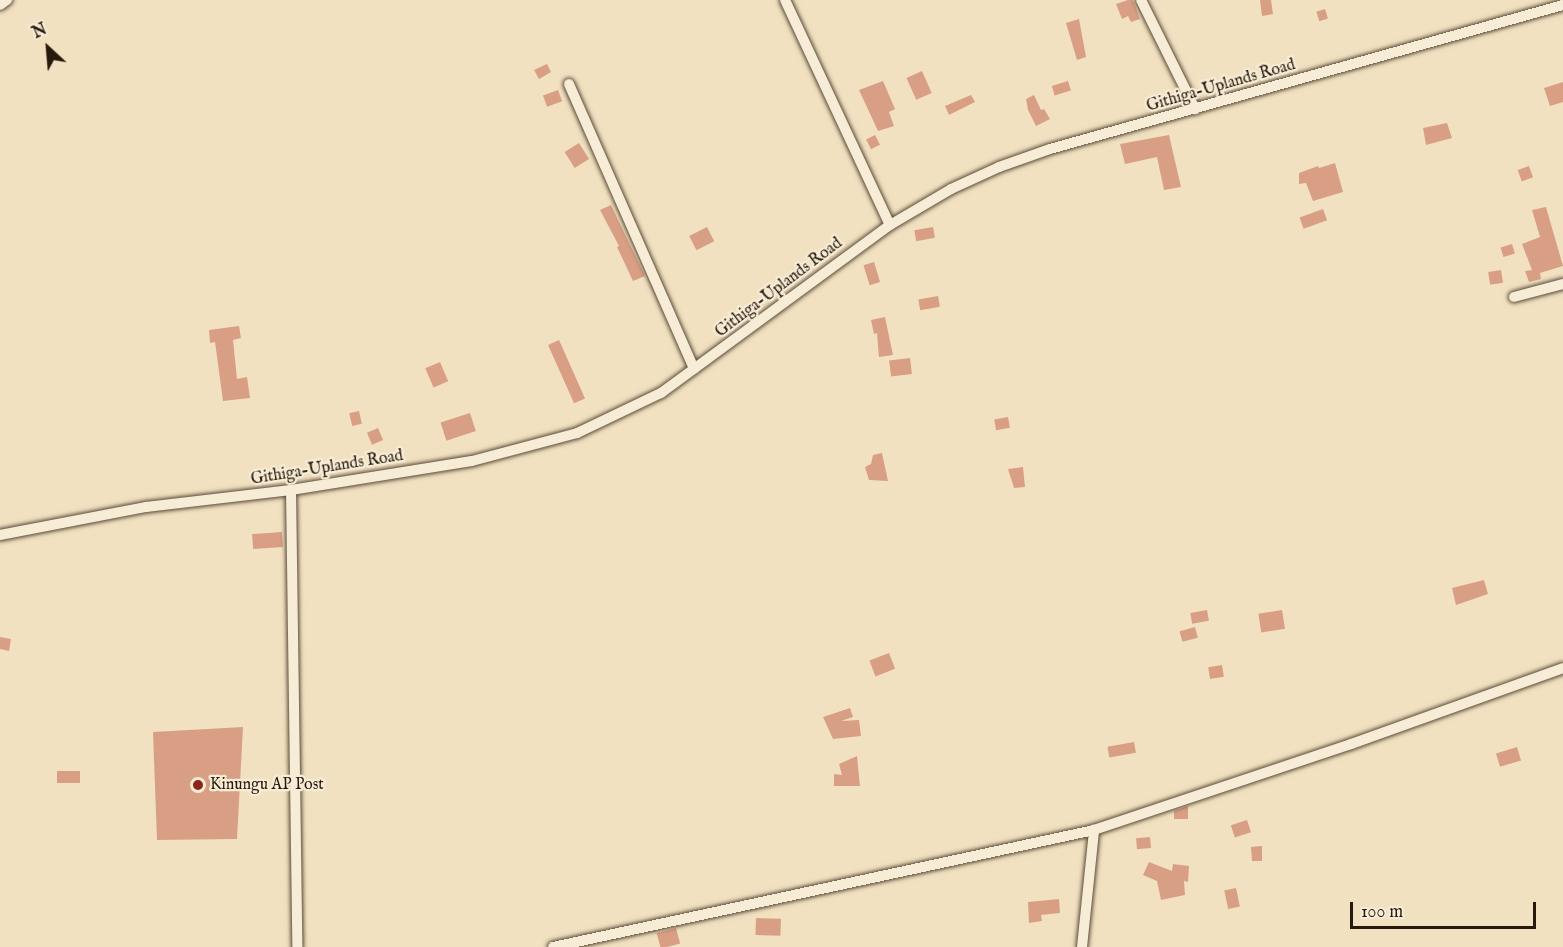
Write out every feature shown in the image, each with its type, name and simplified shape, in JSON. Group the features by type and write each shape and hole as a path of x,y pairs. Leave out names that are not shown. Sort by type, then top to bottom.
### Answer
{"street":[{"path":"0,4 7,0"},
{"path":"785,0 890,225"},
{"path":"1141,0 1195,109"},
{"name":"Githiga-Uplands Road","path":"0,535 146,507 291,490 472,461 578,433 661,393 890,225 951,189 999,167 1050,149 1563,5"},
{"path":"569,84 694,369"},
{"path":"1514,297 1563,284"},
{"path":"291,490 297,947"},
{"path":"554,947 1094,830 1351,744 1563,668"},
{"path":"1082,947 1094,830"}],"building":[{"path":"1133,0 1140,19 1131,22 1128,16 1122,19 1116,4"},
{"path":"1260,0 1271,0 1273,14 1262,16"},
{"path":"1325,9 1328,19 1319,21 1316,12"},
{"path":"1079,19 1086,57 1077,60 1066,23"},
{"path":"547,64 551,72 539,79 534,70"},
{"path":"922,71 932,93 916,100 906,78"},
{"path":"883,81 895,109 889,112 894,126 878,131 859,90"},
{"path":"1068,81 1071,91 1055,96 1052,86"},
{"path":"1563,82 1563,102 1550,106 1544,88"},
{"path":"558,90 562,101 547,107 543,95"},
{"path":"971,95 975,102 949,115 945,106"},
{"path":"1034,95 1041,110 1044,109 1050,119 1036,126 1028,110 1026,99"},
{"path":"1447,123 1452,138 1426,145 1423,128"},
{"path":"875,135 880,145 871,149 866,140"},
{"path":"1169,135 1181,187 1164,190 1157,157 1125,164 1120,144"},
{"path":"579,143 589,159 575,168 565,152"},
{"path":"1335,163 1343,192 1313,201 1306,183 1299,184 1299,173"},
{"path":"1529,166 1533,177 1522,181 1518,170"},
{"path":"611,205 645,276 633,281 617,247 619,246 600,210"},
{"path":"1546,207 1563,266 1540,273 1541,279 1529,282 1525,271 1532,270 1522,244 1540,237 1532,210"},
{"path":"1323,209 1327,220 1304,229 1300,218"},
{"path":"707,227 714,241 696,250 689,236"},
{"path":"933,227 935,238 916,241 914,230"},
{"path":"1512,244 1515,254 1503,257 1501,248"},
{"path":"874,262 880,282 870,285 863,265"},
{"path":"1501,270 1503,283 1490,285 1488,272"},
{"path":"938,296 940,307 920,310 918,299"},
{"path":"885,317 893,355 879,357 877,333 874,334 871,320"},
{"path":"239,326 241,338 233,340 237,379 247,377 250,398 223,401 215,342 210,343 209,330"},
{"path":"559,340 585,398 574,403 548,345"},
{"path":"910,358 912,374 891,376 889,361"},
{"path":"440,362 448,381 433,388 425,368"},
{"path":"359,411 362,424 352,426 349,413"},
{"path":"470,413 476,431 446,441 441,423"},
{"path":"1008,417 1010,428 996,430 994,419"},
{"path":"378,428 383,440 372,445 367,433"},
{"path":"882,453 888,481 869,480 865,467 871,464 873,455"},
{"path":"1023,467 1025,487 1014,488 1008,469"},
{"path":"282,532 283,547 253,549 252,534"},
{"path":"1484,580 1488,594 1456,605 1452,588"},
{"path":"1207,610 1209,621 1192,624 1190,613"},
{"path":"1282,610 1285,629 1261,633 1258,614"},
{"path":"1195,627 1198,638 1182,642 1180,631"},
{"path":"0,637 11,639 9,651 0,649"},
{"path":"889,653 895,669 875,676 869,661"},
{"path":"1222,665 1224,677 1210,679 1208,667"},
{"path":"850,708 853,717 841,721 859,720 861,736 833,739 823,717"},
{"name":"Kinungu AP Post","path":"243,727 237,839 157,840 153,732"},
{"path":"1134,742 1136,753 1109,758 1107,747"},
{"path":"1517,747 1521,760 1500,767 1496,753"},
{"path":"857,756 860,786 834,786 834,774 842,775 839,764"},
{"path":"57,771 80,771 80,783 57,783"},
{"path":"1188,806 1188,819 1174,819 1174,811"},
{"path":"1247,820 1251,832 1235,838 1231,825"},
{"path":"1150,837 1151,848 1137,849 1136,838"},
{"path":"1262,846 1262,861 1252,861 1251,847"},
{"path":"1149,862 1172,871 1173,864 1189,866 1188,882 1184,881 1185,895 1161,900 1157,881 1143,875"},
{"path":"1236,888 1240,907 1228,909 1224,890"},
{"path":"1059,899 1060,913 1041,915 1042,921 1029,923 1028,902"},
{"path":"756,918 781,919 780,936 755,935"},
{"path":"676,928 680,943 660,947 657,933"}],"place":[{"name":"Kinungu AP Post","path":"198,785"}]}
